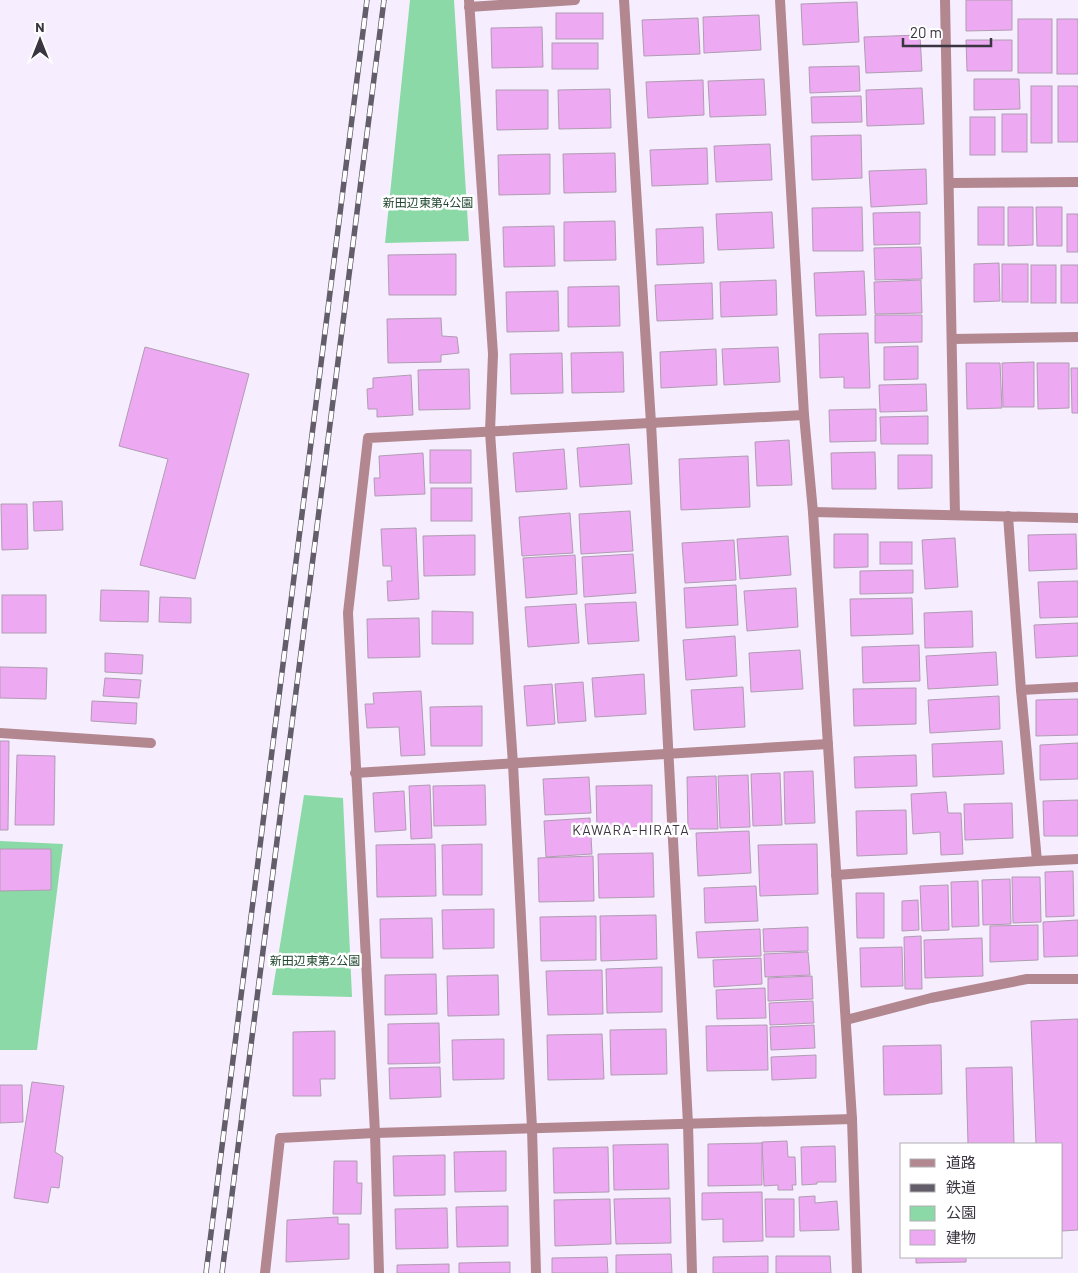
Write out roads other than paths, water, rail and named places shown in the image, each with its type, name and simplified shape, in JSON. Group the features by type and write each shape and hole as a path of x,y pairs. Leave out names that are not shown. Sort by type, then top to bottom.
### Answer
{"street":[{"path":"536,1273 532,1128 513,764 490,432 493,354 469,3 574,0"},
{"path":"624,0 651,423 688,1124 692,1273"},
{"path":"780,0 804,415 813,512 846,1020 852,1120 857,1273"},
{"path":"945,0 955,514"},
{"path":"950,183 1078,182"},
{"path":"952,339 1078,337"},
{"path":"379,1273 375,1132 348,613 368,438 804,415"},
{"path":"813,512 1078,518"},
{"path":"1008,516 1021,690 1037,862"},
{"path":"1021,690 1078,687"},
{"path":"0,733 151,743"},
{"path":"355,773 828,744"},
{"path":"836,875 1078,859"},
{"path":"846,1020 931,998 1027,979 1078,979"},
{"path":"266,1273 280,1138 375,1132 852,1120"}],"railway":[{"path":"206,1273 367,0"},
{"path":"222,1273 384,0"}],"district":[{"name":"KAWARA-HIRATA","path":"631,829"}],"park label":[{"name":"新田辺東第4公園","path":"428,202"},
{"name":"新田辺東第2公園","path":"315,960"}]}
